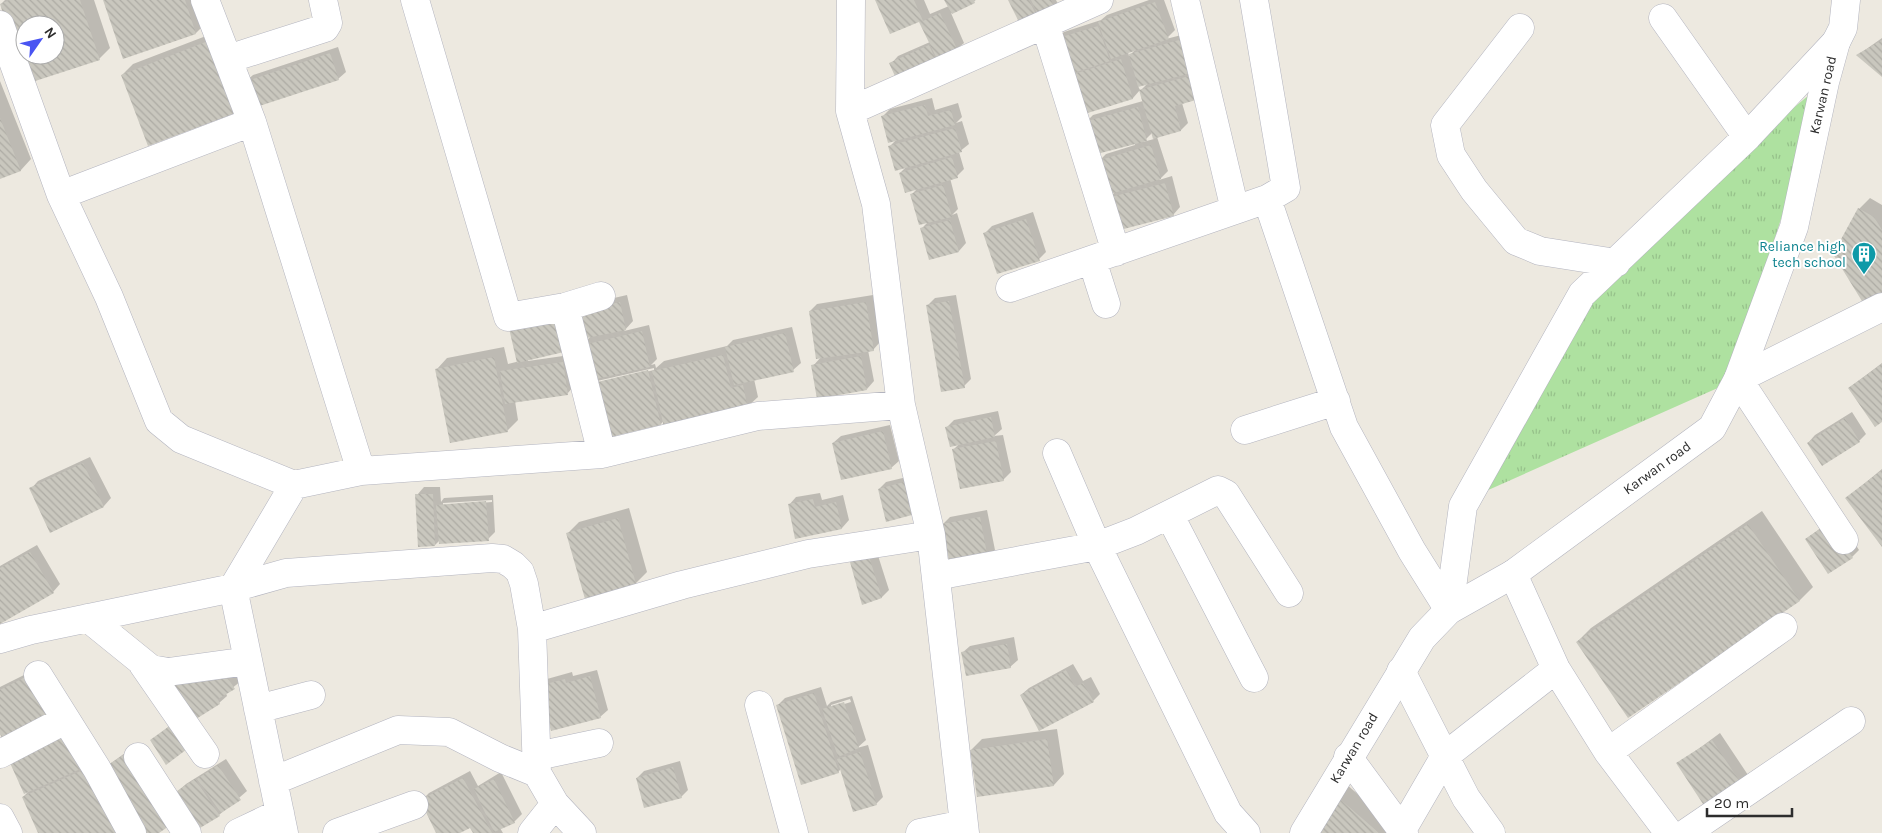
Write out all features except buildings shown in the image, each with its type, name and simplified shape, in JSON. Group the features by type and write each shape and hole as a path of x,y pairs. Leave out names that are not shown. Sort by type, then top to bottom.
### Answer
{"street":[{"path":"205,0 252,122 361,470"},
{"path":"228,59 325,28 328,23 323,0"},
{"path":"415,0 508,317 565,307 601,296"},
{"path":"851,0 850,112 876,204 902,405 931,536 965,829 920,833"},
{"path":"850,112 1099,0"},
{"path":"1185,0 1235,210"},
{"path":"1010,288 1267,199 1286,188 1254,0"},
{"name":"Karwan road","path":"1304,833 1348,757 1422,638 1449,610 1513,574 1712,428 1738,378 1794,227 1825,82 1836,42 1843,28 1846,0"},
{"path":"1663,18 1748,137"},
{"path":"1045,24 1104,256 1106,304"},
{"path":"0,25 60,195 109,298 159,421 181,439 294,485 361,470 602,454 758,416 902,405"},
{"path":"1520,28 1445,125 1451,156 1474,190 1516,241 1540,251 1616,263"},
{"path":"1449,610 1463,506 1582,294 1748,137 1836,42"},
{"path":"60,195 252,122"},
{"path":"1267,199 1344,427 1403,534 1449,610"},
{"path":"565,307 602,454"},
{"path":"1844,540 1738,378 1879,315"},
{"path":"1245,430 1336,401"},
{"path":"1057,453 1097,546 1228,813 1246,833"},
{"path":"238,833 282,823 233,588 294,485"},
{"path":"936,576 1097,546 1170,516 1215,491 1222,492 1290,593"},
{"path":"1170,516 1254,678"},
{"path":"532,630 682,585 808,554 931,536"},
{"path":"0,639 31,630 233,588 286,573 497,558 513,565 520,572 532,630 537,765 555,804 582,833"},
{"path":"1513,574 1556,669 1608,752 1669,833"},
{"path":"88,618 151,669 168,672 248,662"},
{"path":"1608,752 1783,627"},
{"path":"142,663 205,754"},
{"path":"1348,757 1403,831 1445,756 1556,669"},
{"path":"1401,671 1466,798 1491,833"},
{"path":"38,675 97,769 132,833"},
{"path":"258,709 311,695"},
{"path":"759,705 794,833"},
{"path":"0,754 65,720"},
{"path":"1686,833 1851,721"},
{"path":"274,781 398,730 449,732 500,758 537,765 599,743"},
{"path":"138,757 187,833"},
{"path":"532,833 555,804"},
{"path":"337,833 414,805"},
{"path":"0,818 8,833"}],"green space":[{"path":"1825,82 1771,250 1738,379 1477,495 1626,245"}],"place":[{"name":"Reliance high tech school","path":"1864,275"}]}
